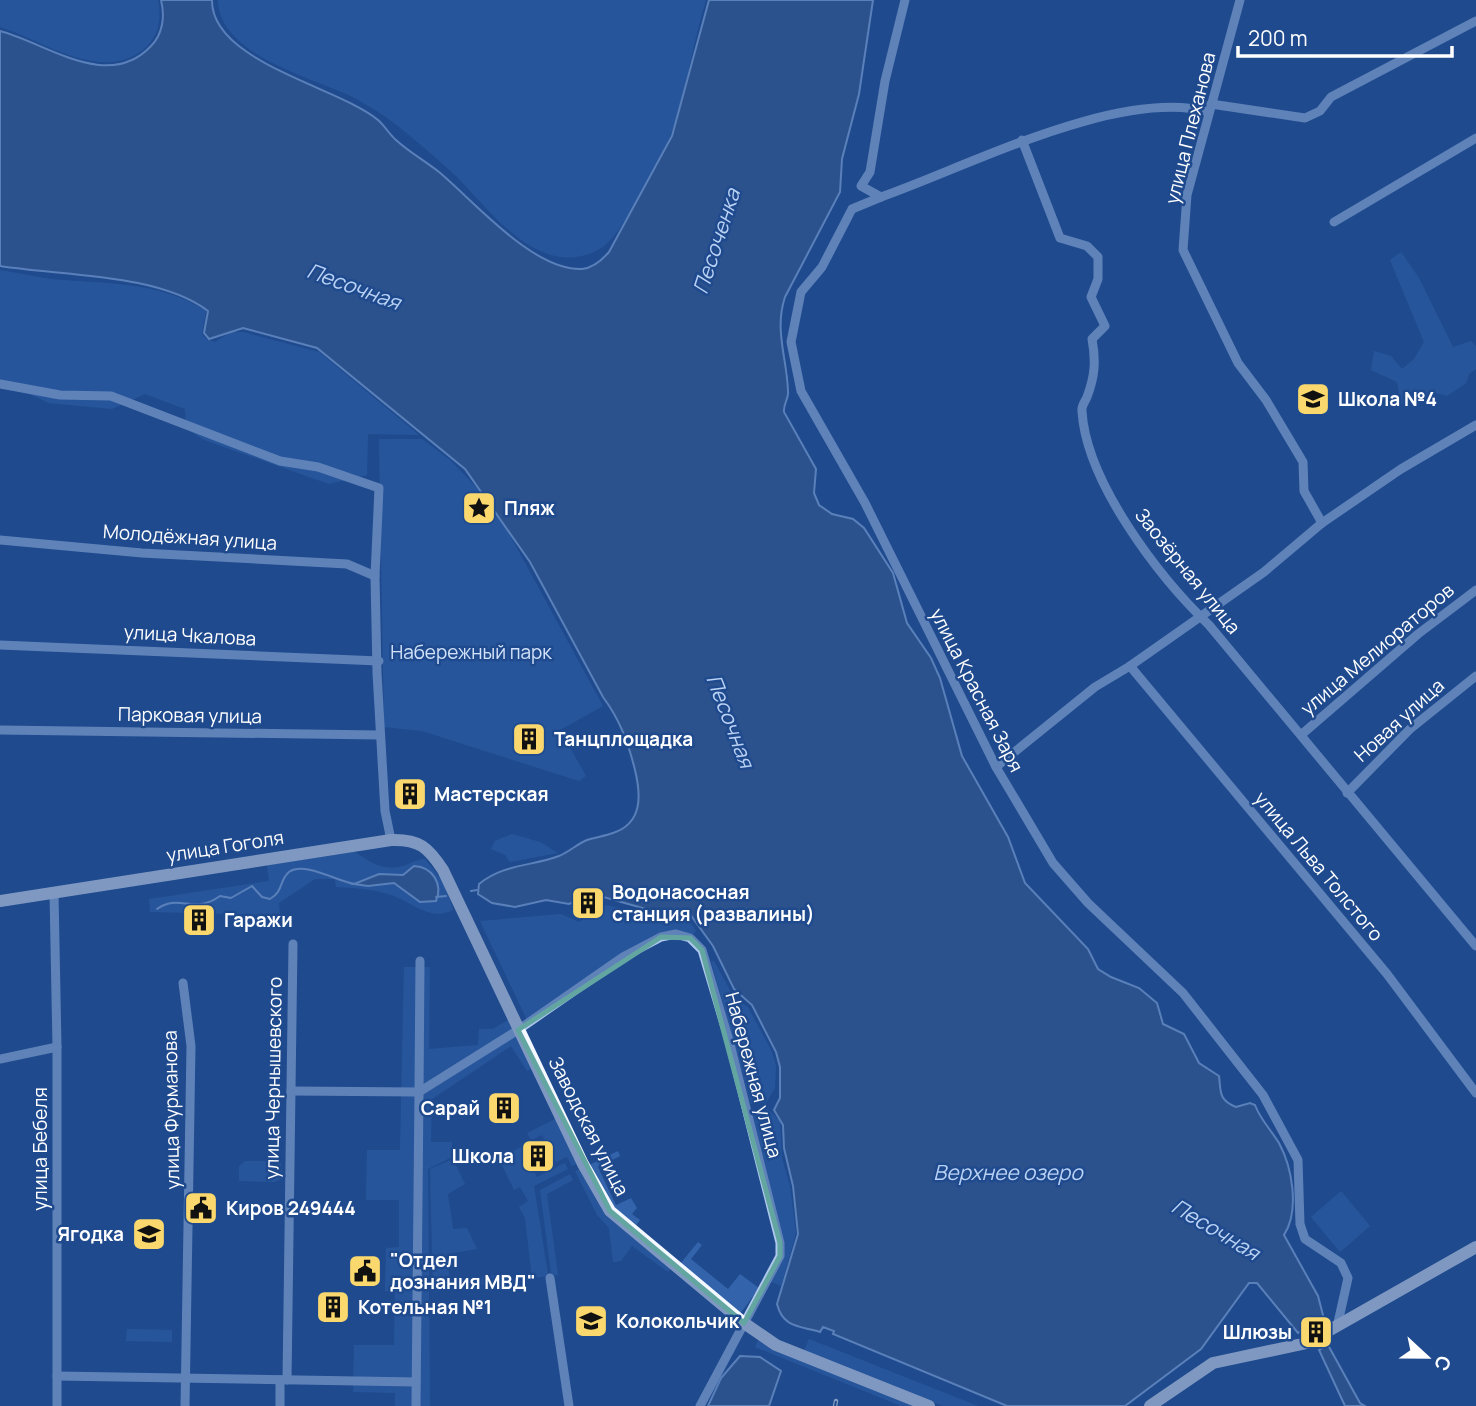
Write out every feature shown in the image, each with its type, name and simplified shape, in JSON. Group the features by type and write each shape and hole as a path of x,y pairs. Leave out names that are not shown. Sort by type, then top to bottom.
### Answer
{"main road":[{"name":"улица Гоголя","path":"0,901 391,840 412,839 424,845 443,870"},
{"name":"Заводская улица","path":"443,870 592,1183 610,1210 744,1323 776,1345 929,1406"},
{"path":"1150,1406 1213,1363 1307,1342 1476,1247"}],"street":[{"path":"881,197 860,186 870,172 885,81 905,0"},
{"name":"улица Плеханова","path":"1240,0 1188,195 1183,250 1238,363 1266,400 1303,462 1304,491 1322,523"},
{"name":"улица Красная Заря","path":"1333,1329 1348,1278 1341,1263 1309,1244 1302,1232 1298,1160 1264,1095 1183,993 1088,903 1053,863 996,767 865,503 801,391 791,342 801,292 822,267 852,209 940,177 1022,140 1142,110 1210,108 1305,118 1320,111 1331,97 1476,21"},
{"path":"1334,222 1476,138"},
{"name":"Заозёрная улица","path":"1022,140 1060,238 1087,246 1098,257 1098,279 1091,297 1105,326 1091,340 1096,364 1081,408 1092,463 1119,513 1200,617 1476,946"},
{"path":"0,384 60,395 111,396 280,461 318,467 379,488 375,576 379,735 385,811 391,840"},
{"path":"996,767 1095,687 1130,666 1264,572 1322,523 1401,469 1476,425"},
{"name":"Молодёжная улица","path":"0,540 142,553 347,564 375,576"},
{"name":"улица Мелиораторов","path":"1301,736 1418,634 1476,590"},
{"name":"улица Чкалова","path":"0,645 379,661"},
{"name":"улица Льва Толстого","path":"1130,666 1387,974 1476,1093"},
{"name":"Новая улица","path":"1347,793 1410,729 1476,676"},
{"name":"Парковая улица","path":"0,730 379,735"},
{"name":"улица Бебеля","path":"54,893 57,1406"},
{"name":"Набережная улица","path":"419,1093 518,1030 623,957 661,937 676,934 690,938 702,950 730,1044 780,1243 780,1256 700,1406"},
{"name":"улица Чернышевского","path":"280,1406 283,1380 293,944"},
{"path":"416,1406 420,961"},
{"name":"улица Фурманова","path":"183,982 191,1046 185,1406"},
{"path":"0,1059 57,1047"},
{"path":"290,1091 419,1093"},
{"path":"550,1278 569,1406"},
{"path":"57,1376 416,1382"}],"highlighted area":[{"path":"661,937 690,938 702,950 780,1243 780,1256 744,1323 610,1211 518,1030"}],"green space":[{"path":"0,0 158,0 160,14 156,33 144,49 127,59 91,61 0,27"},
{"path":"218,0 706,0 677,118 653,171 628,216 611,239 593,253 569,257 549,254 514,234 455,175 390,120 362,102 288,70 248,48 222,19"},
{"path":"1401,252 1419,278 1453,347 1471,341 1476,346 1476,369 1469,374 1466,383 1447,396 1433,392 1418,404 1401,404 1397,382 1371,370 1374,351 1391,356 1402,369 1414,359 1424,342 1390,260"},
{"path":"0,270 155,290 206,311 202,334 206,339 215,342 231,332 243,332 319,352 419,435 368,434 367,475 329,484 204,440 186,428 185,409 145,394 112,409 49,403 0,381"},
{"name":"Набережный парк","path":"379,439 422,439 450,460 476,487 507,530 603,706 560,730 586,776 579,781 422,731 384,727"},
{"path":"512,834 540,842 558,853 510,862 505,855 491,849 495,841"},
{"path":"355,852 383,867 403,866 425,859 445,884 453,910 431,913 389,894 336,887 335,879 315,879 279,903 280,915 150,912 149,899 269,881 267,865"},
{"path":"606,905 660,916 684,912 696,931 692,935 659,934 527,1020 480,921 561,914 579,922"},
{"path":"711,961 714,961 735,999 748,1007 772,1052 776,1066 775,1088 766,1103 751,1104"},
{"path":"404,967 430,967 429,1049 478,1045 479,1029 493,1029 508,1020 533,1068 527,1071 511,1046 432,1099 431,1142 452,1142 452,1157 428,1169 430,1406 395,1406 395,1393 353,1392 354,1345 394,1345 395,1292 385,1291 386,1248 399,1247 399,1200 366,1200 367,1150 400,1150"},
{"path":"768,1109 780,1121 782,1158 790,1186 796,1233 781,1286 771,1282 782,1256 783,1242 752,1111"},
{"path":"557,1118 579,1163 572,1166 567,1157 556,1162 542,1135 531,1140 527,1133"},
{"path":"521,1147 537,1177 565,1163 568,1169 534,1186 548,1274 551,1273 540,1190 570,1174 573,1180 547,1194 558,1275 532,1278 525,1218 519,1207 528,1201 520,1187 514,1190 499,1159"},
{"path":"618,1151 620,1156 598,1167 616,1205 631,1198 637,1208 632,1214 640,1220 635,1227 613,1209 587,1166"},
{"path":"453,1159 465,1184 448,1194 453,1229 467,1228 477,1249 447,1254 450,1281 509,1273 514,1281 433,1292 430,1169"},
{"path":"245,1161 278,1161 281,1163 282,1178 275,1182 239,1181 239,1166"},
{"path":"581,1168 594,1194 673,1266 668,1272 632,1246 621,1261 613,1262 609,1228 597,1215 575,1171"},
{"path":"1341,1191 1370,1226 1340,1252 1311,1217"},
{"path":"698,1242 702,1245 691,1259 728,1289 740,1274 759,1288 740,1314 680,1264"},
{"path":"127,1329 172,1330 172,1342 126,1341"},
{"path":"809,1339 978,1406 943,1406 804,1351"},
{"path":"758,1340 923,1406 901,1406 755,1347"}],"water":[{"name":"Верхнее озеро","path":"161,0 212,0 217,22 232,40 254,57 360,108 378,120 394,138 439,172 524,247 563,267 582,269 597,263 609,252 672,136 709,0 873,0 859,94 842,159 840,192 785,297 782,309 781,333 788,394 784,412 816,469 814,493 819,505 832,514 853,519 864,528 893,573 907,623 931,658 940,678 962,756 1008,837 1025,883 1088,949 1098,969 1139,988 1157,1003 1163,1024 1184,1034 1199,1063 1219,1076 1223,1098 1236,1107 1250,1103 1255,1105 1279,1143 1291,1176 1293,1201 1289,1225 1284,1235 1318,1296 1324,1319 1298,1333 1257,1283 1249,1283 1201,1349 1125,1406 1007,1406 833,1334 834,1331 823,1327 820,1332 799,1327 783,1318 777,1304 798,1234 793,1186 784,1148 783,1125 774,1110 780,1098 780,1067 776,1052 752,1005 734,989 713,946 687,910 660,913 593,894 569,904 546,900 515,907 492,903 478,894 479,884 488,877 559,856 587,840 623,828 635,815 639,798 635,770 623,732 614,714 530,562 465,469 317,348 243,328 209,339 204,333 208,311 163,289 108,278 0,266 0,31 77,60 96,65 116,65 134,59 155,41 162,24"},
{"path":"414,866 421,867 435,878 438,888 436,901 420,902 394,883 368,886 354,884 379,874 403,875"},
{"path":"1328,1345 1360,1403 1365,1406 1345,1406 1319,1350"},
{"path":"740,1356 760,1357 781,1371 769,1406 708,1406 721,1378"}],"waterway":[{"path":"157,909 172,903 202,904 220,896 231,898 252,886 262,897 270,899 277,893 286,875 296,869 312,870 355,884"},
{"path":"471,891 477,890"},
{"path":"436,897 446,896"}],"railway":[{"path":"835,1406 836,1401"}],"place":[{"name":"Школа №4","path":"1313,399"},
{"name":"Пляж","path":"479,508"},
{"name":"Танцплощадка","path":"529,739"},
{"name":"Мастерская","path":"410,794"},
{"name":"Водонасосная станция (развалины)","path":"588,903"},
{"name":"Гаражи","path":"199,920"},
{"name":"Сарай","path":"504,1108"},
{"name":"Школа","path":"538,1156"},
{"name":"Киров 249444","path":"201,1208"},
{"name":"Ягодка","path":"149,1234"},
{"name":"\"Отдел дознания МВД\"","path":"365,1271"},
{"name":"Котельная №1","path":"333,1307"},
{"name":"Колокольчик","path":"591,1321"},
{"name":"Шлюзы","path":"1316,1332"}],"water label":[{"name":"Песоченка","path":"716,241"},
{"name":"Песочная","path":"354,286"},
{"name":"Песочная","path":"731,721"},
{"name":"Песочная","path":"1216,1229"}]}
